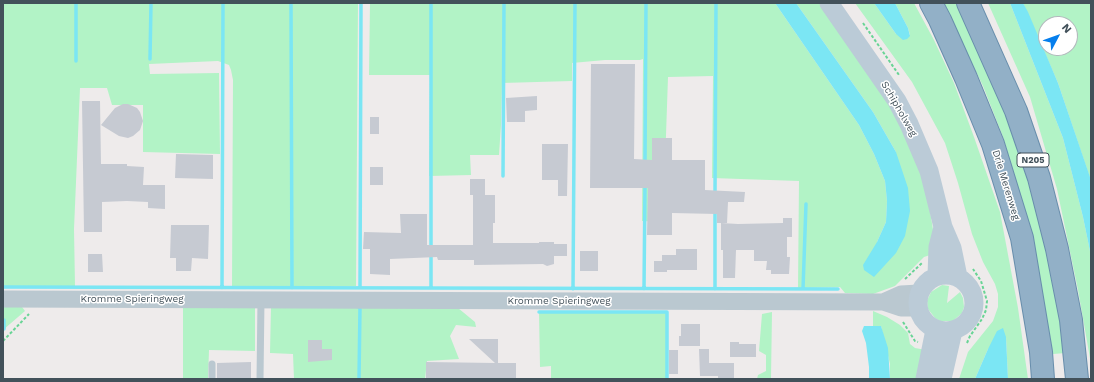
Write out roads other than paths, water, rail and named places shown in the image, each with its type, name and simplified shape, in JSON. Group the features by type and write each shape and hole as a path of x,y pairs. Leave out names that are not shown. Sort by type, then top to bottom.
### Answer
{"highway":[{"name":"Drie Merenweg","path":"930,3 940,20 966,78 993,144 1022,238 1043,379"},
{"name":"N205","path":"970,5 1016,111 1039,178 1057,249 1071,320 1076,379"}],"main road":[{"name":"Schipholweg","path":"829,3 897,101 909,124 929,171 943,227 952,248 958,277"},
{"name":"Schipholweg","path":"937,276 938,256 943,227"},
{"path":"925,379 940,336 962,326 970,319 974,310 974,300 969,286 958,277 947,274 937,276 929,280 923,286 918,301 924,321 940,336 942,379"}],"street":[{"name":"Kromme Spieringweg","path":"3,298 884,302 902,294 918,301"}],"lane":[{"path":"260,379 261,300"},
{"path":"212,364 212,379"}],"water":[{"path":"775,3 796,3 873,112 896,152 908,188 910,211 905,236 896,253 874,277 864,270 863,265 877,242 886,222 887,201 885,181 874,154 859,125"},
{"path":"874,3 895,3 908,28 910,36 907,39 903,40 896,34"},
{"path":"1010,3 1023,3 1028,12 1038,36 1038,56 1047,56 1058,83 1091,180 1091,256 1083,217 1063,138"},
{"path":"864,326 881,326 888,348 890,379 869,379 866,343 862,331"},
{"path":"1003,328 1006,337 1008,379 975,379 997,331"}],"waterway":[{"path":"76,3 76,61"},
{"path":"150,59 151,3"},
{"path":"222,288 223,3"},
{"path":"291,3 292,288"},
{"path":"360,287 361,3"},
{"path":"431,3 431,288"},
{"path":"503,176 504,3"},
{"path":"573,289 575,3"},
{"path":"645,164 646,3"},
{"path":"715,194 716,3"},
{"path":"644,289 645,184"},
{"path":"803,289 806,204"},
{"path":"715,210 715,289"},
{"path":"3,287 838,289"},
{"path":"358,307 360,307 359,379"},
{"path":"539,312 667,312 667,379"},
{"path":"4,320 4,329"}]}
